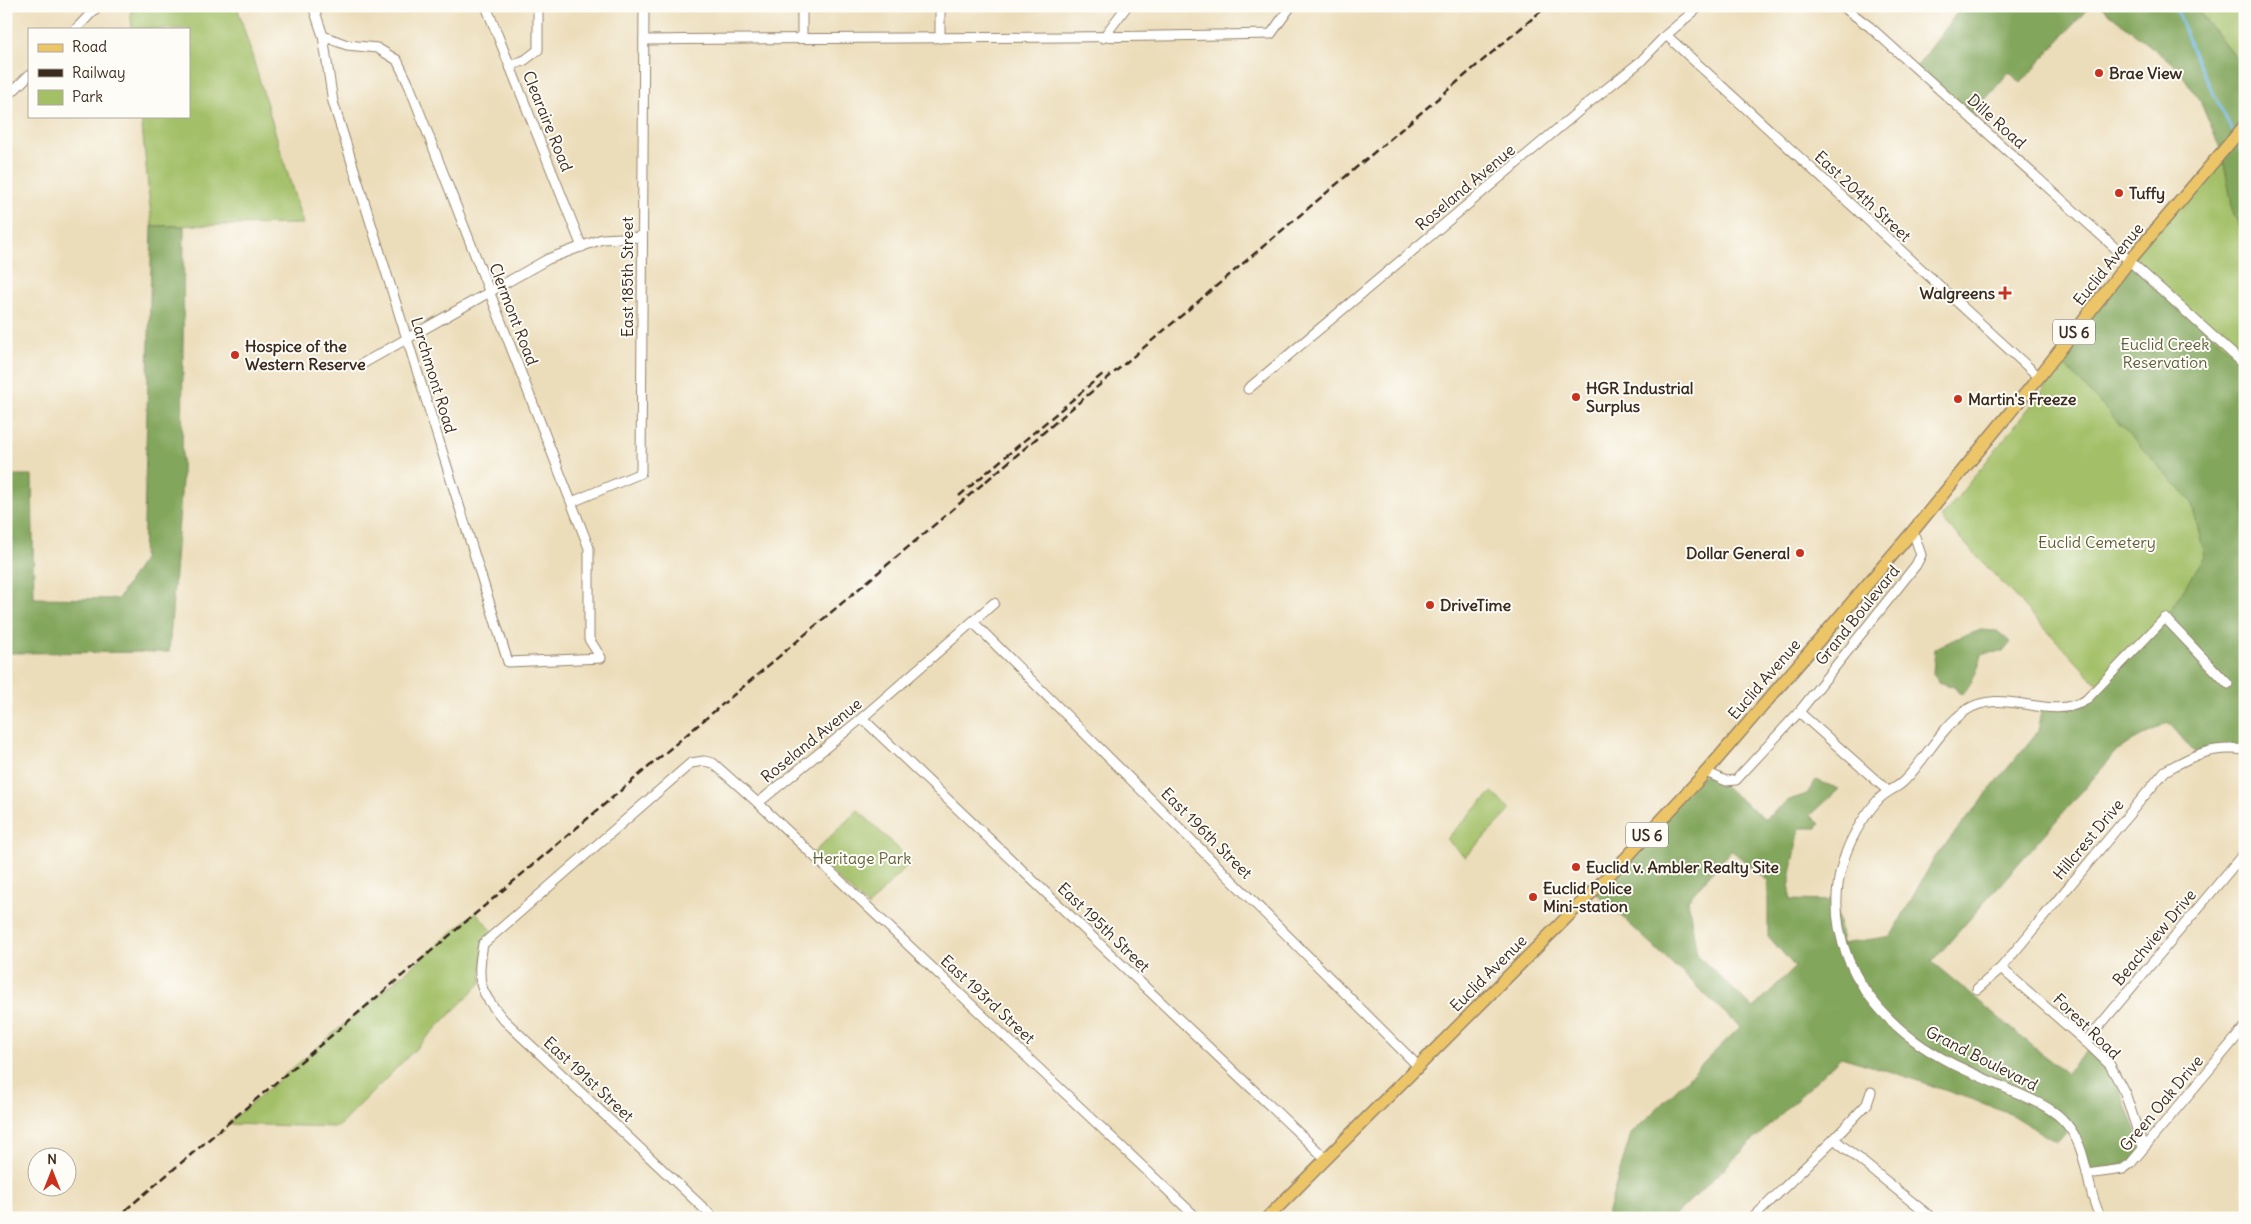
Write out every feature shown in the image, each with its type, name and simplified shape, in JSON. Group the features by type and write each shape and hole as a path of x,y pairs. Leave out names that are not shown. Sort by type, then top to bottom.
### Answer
{"main road":[{"name":"Euclid Avenue","path":"1267,1218 1624,859 1706,772 1913,531 2039,377 2130,260 2245,125"}],"street":[{"path":"77,28 98,6"},
{"name":"Larchmont Road","path":"313,6 323,36 333,102 508,662 601,658"},
{"name":"Clearaire Road","path":"486,6 582,247"},
{"path":"509,66 525,60 538,50 538,6"},
{"name":"East 185th Street","path":"572,502 641,473 641,237 644,6"},
{"path":"802,6 802,38"},
{"path":"940,6 940,38"},
{"path":"1103,38 1127,6"},
{"path":"644,40 1103,38 1270,34 1291,6"},
{"name":"Roseland Avenue","path":"1248,389 1586,105 1640,62 1666,35 1700,6"},
{"name":"Dille Road","path":"1842,6 1870,27 2245,365"},
{"name":"East 204th Street","path":"1666,35 2039,377"},
{"name":"Clermont Road","path":"323,36 347,45 377,48 397,60 410,85 488,291 590,548 590,639 601,658"},
{"path":"6,98 28,77"},
{"path":"362,364 488,291 548,259 602,239 641,237"},
{"name":"Grand Boulevard","path":"1706,772 1726,781 1736,780 1799,712 1916,565 1922,555 1913,531"},
{"name":"Roseland Avenue","path":"483,944 691,764 704,761 713,763 758,803 862,718 994,602"},
{"name":"Grand Boulevard","path":"2101,1218 2091,1194 2085,1158 2080,1144 2061,1118 2039,1104 1964,1069 1916,1042 1897,1028 1862,987 1847,960 1840,937 1836,906 1838,882 1843,860 1848,846 1864,818 1887,790 1904,781 1954,720 1973,707 1992,701 2059,708 2080,704 2165,618 2228,684"},
{"name":"East 196th Street","path":"973,622 1418,1066"},
{"path":"1799,712 1887,790"},
{"name":"East 195th Street","path":"862,718 1325,1158"},
{"name":"Hillcrest Drive","path":"1977,989 2001,968 2165,771 2195,753 2231,748 2245,750"},
{"name":"East 193rd Street","path":"758,803 1197,1218"},
{"name":"Beachview Drive","path":"2086,1042 2245,852"},
{"name":"East 191st Street","path":"483,944 478,972 483,992 495,1009 714,1218"},
{"name":"Forest Road","path":"2001,968 2086,1042 2110,1066 2125,1093 2143,1147"},
{"name":"Green Oak Drive","path":"2087,1174 2123,1169 2131,1163 2245,1027"},
{"path":"1753,1218 1867,1104 1871,1092"},
{"path":"1834,1139 1932,1218"}],"green space":[{"path":"130,6 237,6 303,224 152,226 141,118 190,118 190,28 132,28"},
{"path":"1962,6 2090,6 2021,83 2009,72 1970,117 1916,68"},
{"path":"2100,6 2194,6 2245,69 2245,235 2234,216 2222,153 2200,101 2177,67"},
{"path":"2194,6 2245,6 2245,69"},
{"path":"2245,145 2245,697 2175,608 2102,689 1941,518 2064,364 2130,260 2222,153 2225,166"},
{"path":"152,226 184,226 182,481 169,652 6,653 6,475 32,475 34,598 118,599 143,560"},
{"name":"Euclid Creek Reservation","path":"2130,260 2245,365 2245,750 2195,753 2168,722 2119,749 1932,962 2065,1073 2091,1047 2110,1065 2143,1147 2131,1163 2087,1174 2071,1129 2056,1142 2005,1111 1895,1073 1841,1057 1672,1218 1606,1218 1631,1134 1740,1027 1593,890 1706,772 1765,819 1789,800 1807,794 1816,780 1839,789 1811,815 1820,824 1817,828 1800,828 1790,879 1790,900 1836,901 1842,944 1891,936 1935,857 2038,731 2043,706 2080,704 2165,618 2205,556 2191,501 2056,356","holes":["1731,850 1768,881 1768,936 1795,967 1753,1008 1697,955 1688,900"]},
{"path":"1981,630 1997,631 2011,642 2003,652 1983,653 1971,683 1964,692 1960,694 1954,687 1938,682 1933,673 1935,649 1955,639"},
{"path":"1492,792 1511,810 1465,857 1446,839"},
{"name":"Heritage Park","path":"858,810 911,861 868,907 812,854"},
{"path":"476,912 495,934 483,944 481,983 338,1127 227,1124"}],"waterway":[{"path":"2172,6 2179,15 2195,57 2234,134"},
{"path":"2237,141 2245,158"}],"railway":[{"path":"116,1218 1547,6"},
{"path":"959,496 1104,373"}],"place":[{"name":"Brae View","path":"2099,73"},
{"name":"Tuffy","path":"2119,193"},
{"name":"Walgreens","path":"2005,293"},
{"name":"Hospice of the Western Reserve","path":"235,355"},
{"name":"HGR Industrial Surplus","path":"1576,397"},
{"name":"Martin's Freeze","path":"1958,399"},
{"name":"Dollar General","path":"1800,553"},
{"name":"DriveTime","path":"1430,605"},
{"name":"Euclid v. Ambler Realty Site","path":"1576,867"},
{"name":"Euclid Police Mini-station","path":"1533,897"}],"park label":[{"name":"Euclid Cemetery","path":"2097,542"}]}
